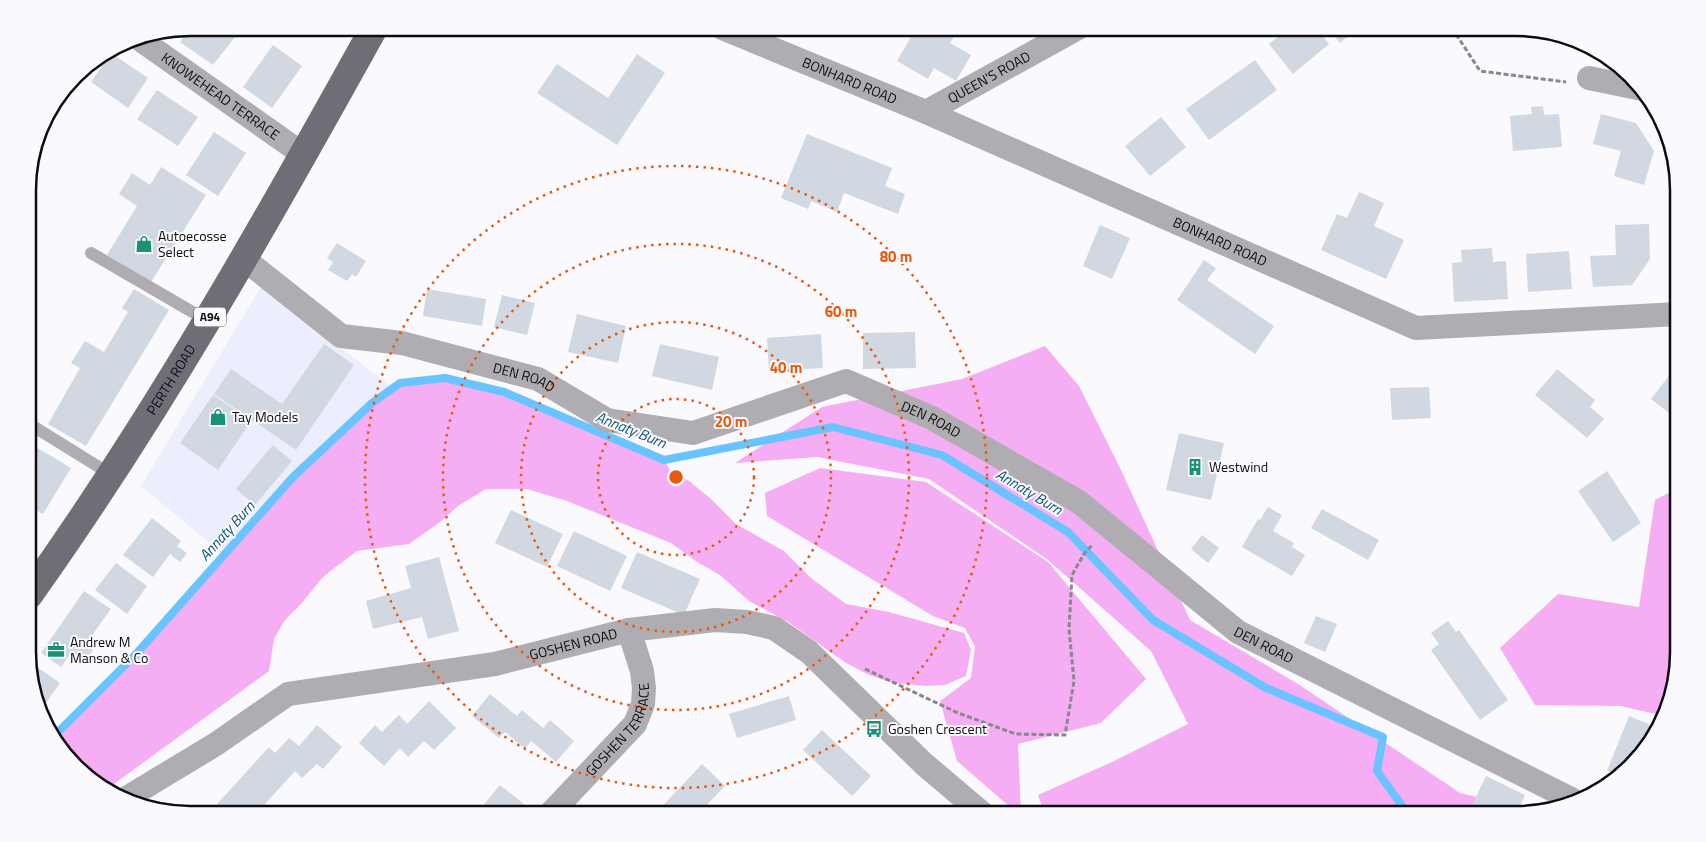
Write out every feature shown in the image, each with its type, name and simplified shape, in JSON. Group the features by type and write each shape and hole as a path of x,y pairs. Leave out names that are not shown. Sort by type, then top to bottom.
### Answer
{"main road":[{"name":"PERTH ROAD","path":"36,584 110,474 208,321 304,155 369,37"}],"street":[{"name":"QUEEN'S ROAD","path":"926,112 1063,36"},
{"name":"BONHARD ROAD","path":"743,37 926,112 1416,328 1670,314"},
{"name":"KNOWEHEAD TERRACE","path":"145,43 304,155"},
{"path":"1597,79 1630,86"},
{"name":"DEN ROAD","path":"244,260 341,336 402,343 538,379 607,420 693,433 846,381 932,418 1079,502 1238,632 1567,797"},
{"name":"GOSHEN ROAD","path":"133,794 216,744 288,694 495,664 628,630 714,620 747,622 774,628 809,652 924,764 956,805"},
{"name":"GOSHEN TERRACE","path":"558,806 635,724 644,704 642,671 628,630"}],"lane":[{"path":"91,253 208,321"},
{"path":"36,428 110,474"}],"path":[{"path":"1457,36 1480,71 1584,85 1597,79"},
{"path":"861,668 958,713 1016,734 1065,735 1074,681 1069,629 1072,575 1084,554"}],"shaded area":[{"path":"261,287 393,388 224,555 141,486"},
{"path":"1045,346 1079,386 1120,468 1190,620 1298,684 1460,793 1510,805 1042,805 1038,795 1112,762 1188,724 1151,651 1048,560 929,479 817,457 735,463 822,407 962,379"},
{"path":"445,378 504,392 664,460 671,472 689,481 711,499 736,524 784,551 811,578 846,604 889,612 964,633 971,650 966,676 945,685 926,686 893,683 869,675 846,663 788,622 749,601 720,575 697,562 671,543 567,501 527,489 486,489 458,506 440,522 409,544 357,551 333,569 322,578 285,620 274,639 269,671 113,785 89,768 68,746 59,731 137,653 293,477 372,403 400,383"},
{"path":"820,468 926,482 1048,562 1146,679 1101,723 1018,744 1021,805 1008,805 957,761 940,701 971,678 975,647 965,628 933,616 767,516 765,493"},
{"path":"1670,492 1670,652 1667,682 1656,714 1621,706 1535,705 1500,648 1558,594 1639,607 1655,500"}],"building":[{"path":"911,36 954,36 950,43 971,55 956,81 934,68 928,79 897,61"},
{"path":"1279,36 1323,36 1329,44 1293,74 1269,44"},
{"path":"1334,36 1348,36 1340,43"},
{"path":"184,37 235,37 213,65 180,42"},
{"path":"273,45 302,66 272,108 243,87"},
{"path":"637,54 665,73 617,145 537,93 557,64 608,98"},
{"path":"115,56 148,78 128,108 91,82 105,62"},
{"path":"1255,60 1277,90 1209,140 1186,109"},
{"path":"157,90 198,117 178,146 137,119"},
{"path":"1543,106 1544,115 1559,114 1562,147 1513,151 1510,116 1532,114 1531,107"},
{"path":"1601,114 1636,123 1654,151 1644,185 1614,176 1621,151 1593,144"},
{"path":"1161,117 1186,147 1150,176 1125,146"},
{"path":"214,132 246,153 218,196 186,175"},
{"path":"807,134 892,168 885,186 905,194 898,214 844,193 837,212 811,201 808,209 781,198"},
{"path":"161,167 206,195 151,282 107,255 137,206 119,194 132,173 150,185"},
{"path":"1359,192 1384,203 1374,226 1404,240 1386,279 1321,250 1337,214 1347,218"},
{"path":"1649,224 1650,259 1632,285 1593,287 1590,256 1616,255 1615,225"},
{"path":"1100,225 1130,238 1112,279 1083,266"},
{"path":"337,243 366,261 356,277 352,274 347,281 328,270 333,262 327,258"},
{"path":"1492,248 1493,262 1506,261 1508,299 1454,302 1452,263 1462,262 1461,250"},
{"path":"1569,251 1572,289 1528,292 1526,254"},
{"path":"1204,260 1216,268 1207,280 1274,326 1255,354 1177,300"},
{"path":"134,289 169,310 86,446 48,424 80,368 71,363 85,341 104,352 128,312 122,308"},
{"path":"427,289 486,299 482,326 423,316"},
{"path":"502,295 535,303 527,335 494,327"},
{"path":"577,314 626,326 618,363 568,352"},
{"path":"915,332 916,368 863,369 863,333"},
{"path":"821,334 823,368 769,371 767,338"},
{"path":"324,344 354,365 296,450 214,394 231,369 282,404"},
{"path":"660,344 719,357 712,390 652,376"},
{"path":"1557,369 1595,400 1590,407 1604,419 1587,438 1535,395"},
{"path":"1670,374 1670,414 1651,399"},
{"path":"1429,387 1431,418 1392,420 1390,388"},
{"path":"213,395 251,421 218,470 180,443"},
{"name":"Westwind","path":"1179,433 1224,443 1211,500 1166,490"},
{"path":"273,445 292,461 255,505 236,489"},
{"path":"36,447 71,468 43,514 36,510"},
{"path":"1607,471 1641,523 1613,542 1578,491"},
{"path":"1268,507 1282,515 1273,531 1294,543 1292,547 1305,555 1292,576 1242,547 1258,519 1260,520"},
{"path":"1322,509 1379,540 1368,560 1311,528"},
{"path":"511,510 563,534 547,567 495,543"},
{"path":"152,518 181,541 177,546 187,553 180,562 170,554 153,577 123,555"},
{"path":"574,531 627,556 610,591 557,566"},
{"path":"1202,535 1219,548 1208,563 1191,549"},
{"path":"637,552 700,579 684,615 621,588"},
{"path":"439,557 459,631 428,639 422,617 373,629 366,601 411,588 405,566"},
{"path":"116,563 147,586 127,614 95,590"},
{"path":"84,591 111,609 85,645 93,650 84,662 71,653 61,667 41,653"},
{"path":"1316,616 1337,624 1325,652 1304,643"},
{"path":"1448,621 1456,632 1459,630 1508,700 1480,720 1431,650 1439,644 1431,633"},
{"path":"38,667 60,683 45,704 41,692"},
{"path":"490,694 517,716 522,710 543,728 550,720 574,741 556,762 531,741 525,749 505,732 499,738 472,716"},
{"path":"789,696 796,720 737,738 729,714"},
{"path":"429,701 456,728 434,750 424,741 408,757 400,748 384,766 359,743 375,725 382,732 399,715 407,724"},
{"path":"1629,716 1651,725 1632,753 1611,773 1607,771"},
{"path":"317,725 342,747 323,769 317,764 302,778 295,771 263,806 215,806 269,747 275,753 289,738 299,746"},
{"path":"822,730 871,776 852,796 803,750"},
{"path":"702,764 725,786 706,806 663,806"},
{"path":"1486,776 1525,795 1520,805 1472,805"},
{"path":"500,785 524,804 523,806 483,806"}],"waterway":[{"name":"Annaty Burn","path":"59,731 137,653 293,477 372,403 400,383 445,378 504,392 664,460 833,427 942,455 1068,532 1153,620 1266,688 1383,737 1377,771 1402,805"}],"place":[{"name":"Autoecosse Select","path":"144,244"},
{"name":"Tay Models","path":"218,417"},
{"name":"Westwind","path":"1195,467"},
{"name":"Andrew M Manson & Co","path":"56,650"},
{"name":"Goshen Crescent","path":"874,729"}]}
